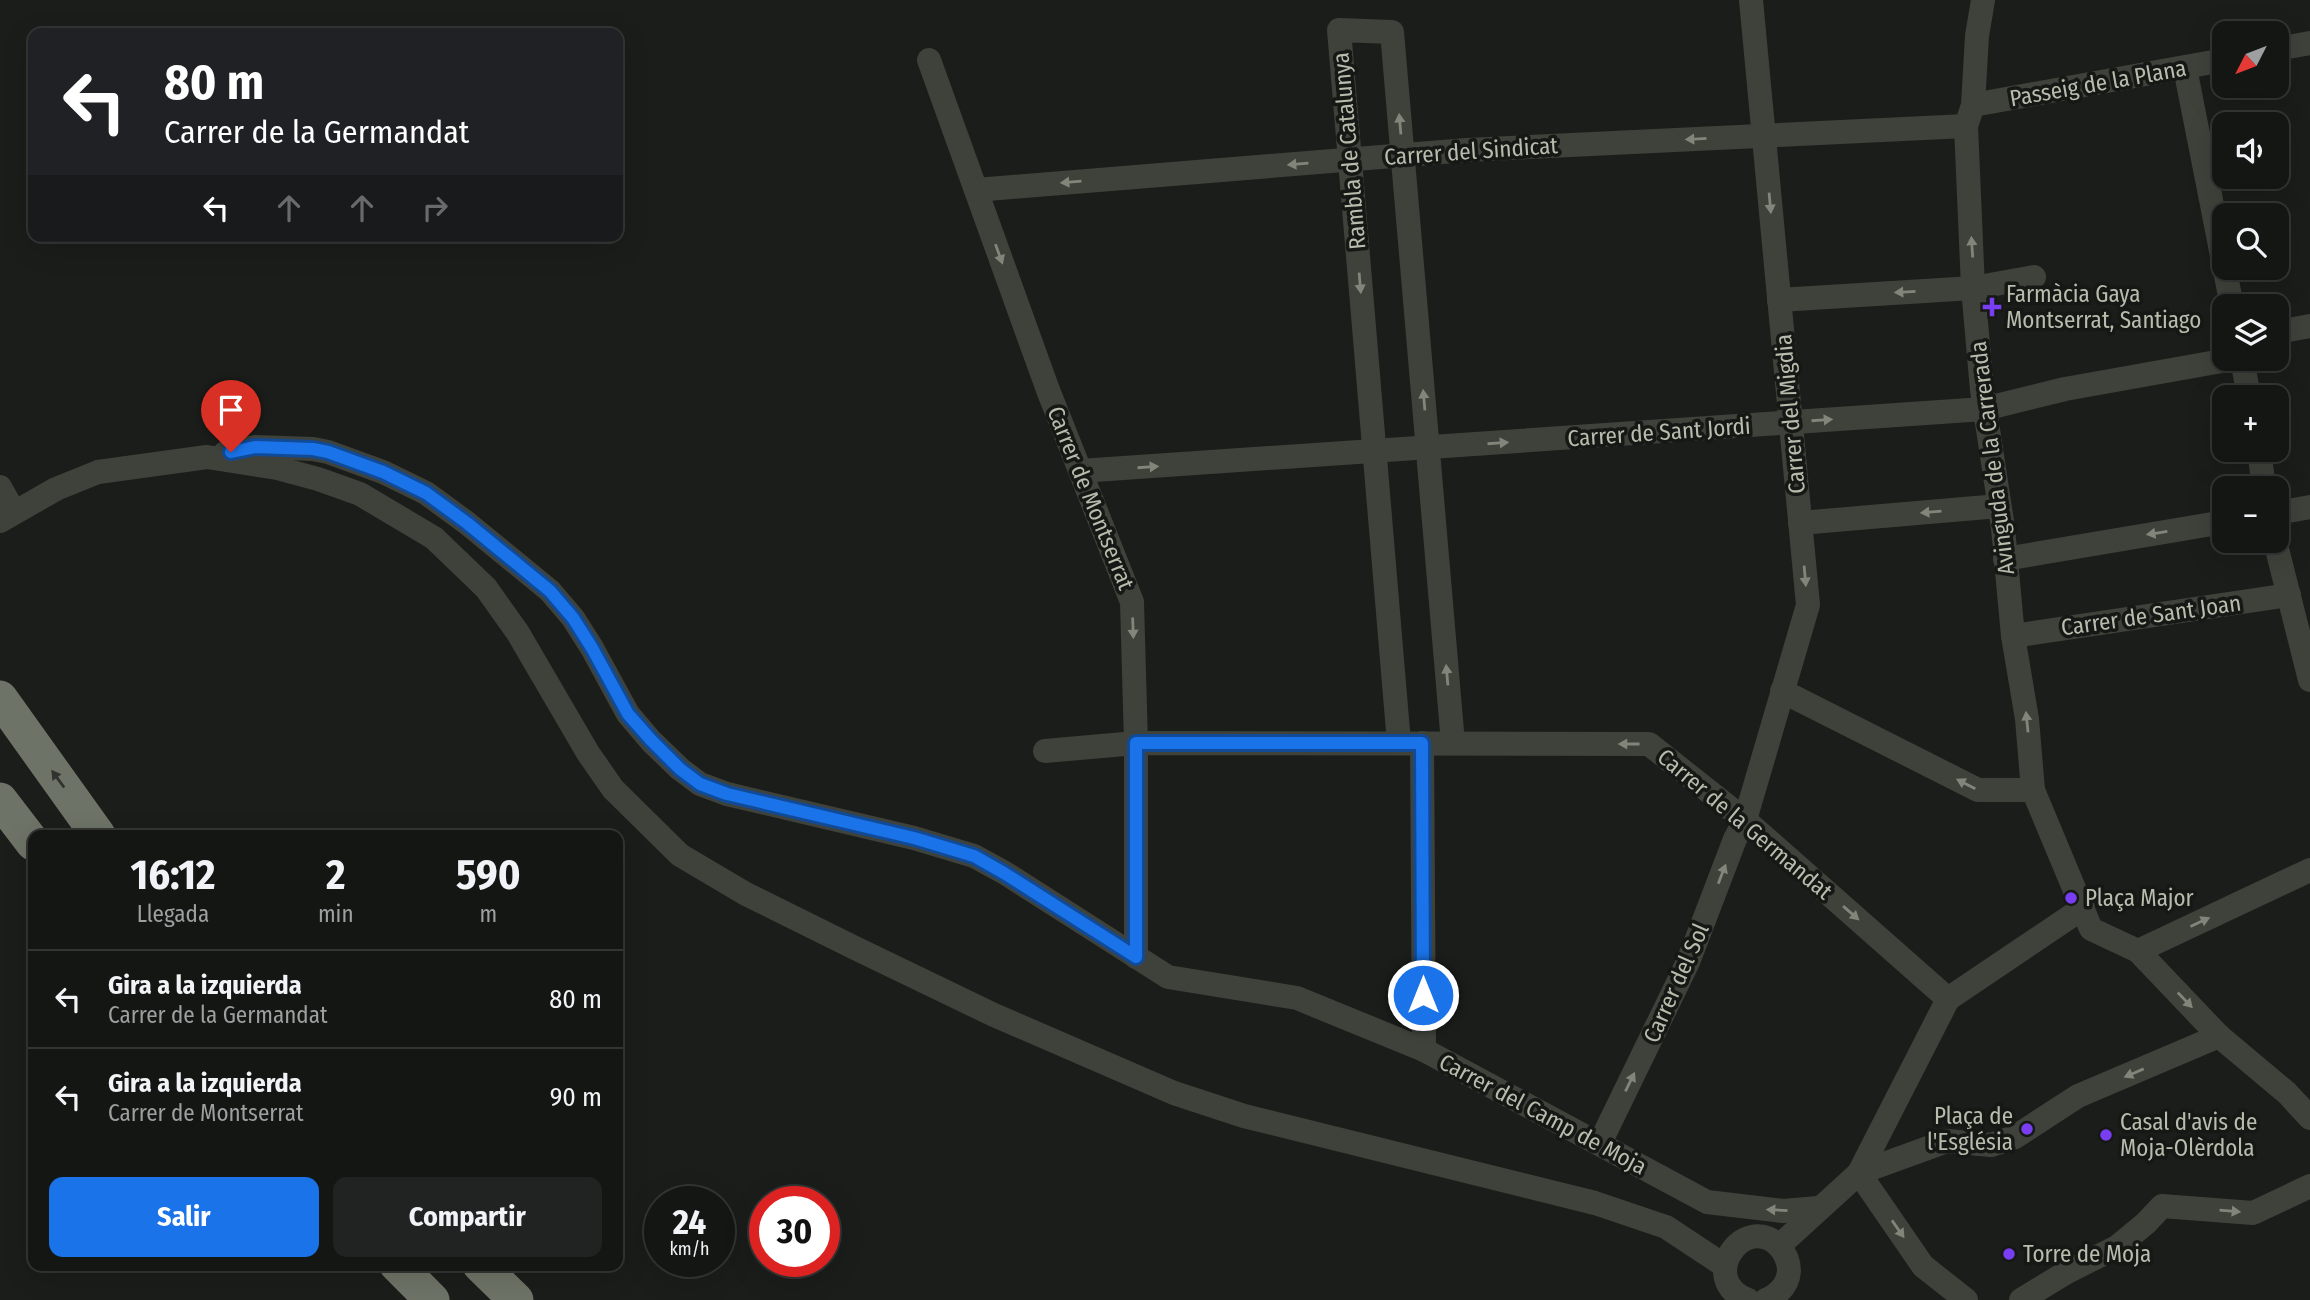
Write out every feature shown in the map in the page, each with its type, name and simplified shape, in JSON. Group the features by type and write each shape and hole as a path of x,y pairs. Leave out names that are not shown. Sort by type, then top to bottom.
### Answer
{"highway":[{"path":"0,698 94,830"},
{"path":"0,800 28,837"},
{"path":"403,1271 432,1300"},
{"path":"486,1271 516,1300"}],"street":[{"name":"Carrer del Migdia","path":"1745,820 1808,605 1751,0"},
{"name":"Avinguda de la Carrerada","path":"1983,0 1966,149 1973,288 1984,409 2006,559 2013,636 2027,719 2033,790"},
{"name":"Rambla de Catalunya","path":"1424,1050 1410,743 1374,451 1339,30 1392,32 1453,743"},
{"path":"2289,47 2310,43"},
{"name":"Carrer de Montserrat","path":"929,60 1048,390 1132,602 1136,743 1136,957"},
{"name":"Passeig de la Plana","path":"1969,115 2212,62"},
{"path":"2185,68 2230,294"},
{"name":"Carrer del Sindicat","path":"976,190 1403,155 1764,135 1969,115"},
{"path":"1779,300 1973,288 2034,276"},
{"path":"2289,330 2310,326"},
{"name":"Carrer de Sant Jordi","path":"1080,471 1984,409 2065,390 2212,363"},
{"name":"Carrer del Camp de Moja","path":"207,457 255,447 313,449 383,472 426,493 550,591 573,618 628,714 680,769 700,784 727,794 914,838 974,856 1168,977 1297,998 1424,1050 1707,1202 1783,1212 1818,1208"},
{"path":"0,487 7,517 56,489 98,472 207,457 278,468 360,494 434,538 486,588 502,609 612,789 680,855 746,894 994,1015 1174,1093 1244,1116 1595,1203 1666,1227 1725,1266"},
{"path":"1800,523 1999,506"},
{"path":"2289,511 2310,507"},
{"path":"2006,559 2212,524"},
{"path":"2278,553 2310,680"},
{"name":"Carrer de Sant Joan","path":"2013,636 2288,595"},
{"path":"1782,691 1978,790 2033,790 2091,929 2138,951 2219,1036 2287,1093 2310,1118"},
{"name":"Carrer de la Germandat","path":"1045,751 1136,743 1649,744 1745,820 1948,999"},
{"name":"Carrer del Sol","path":"1600,1143 1688,962 1735,839 1745,820"},
{"path":"2138,951 2310,870"},
{"path":"1859,1173 1948,999 2083,908"},
{"path":"1748,1300 1736,1294 1726,1276 1727,1257 1740,1242 1768,1242 1818,1208 1859,1173 1947,1141 1991,1146 2015,1137 2078,1097 2219,1036"},
{"path":"2287,1093 2310,1085"},
{"path":"1859,1173 1923,1266 1966,1300"},
{"path":"2021,1300 2067,1272 2117,1247 2162,1206 2253,1213 2310,1186"},
{"path":"1736,1206 1788,1263 1787,1281 1782,1290 1766,1300"}],"place":[{"name":"Farmàcia Gaya Montserrat, Santiago","path":"1992,307"},
{"name":"Plaça Major","path":"2071,898"},
{"name":"Plaça de l'Església","path":"2027,1129"},
{"name":"Casal d'avis de Moja-Olèrdola","path":"2106,1135"},
{"name":"Torre de Moja","path":"2009,1254"}],"route":[{"path":"231,452 255,447 328,452 383,472 426,493 550,591 573,618 628,714 680,769 700,784 727,794 914,838 974,856 1136,957 1136,743 1422,743 1423,995"}]}
